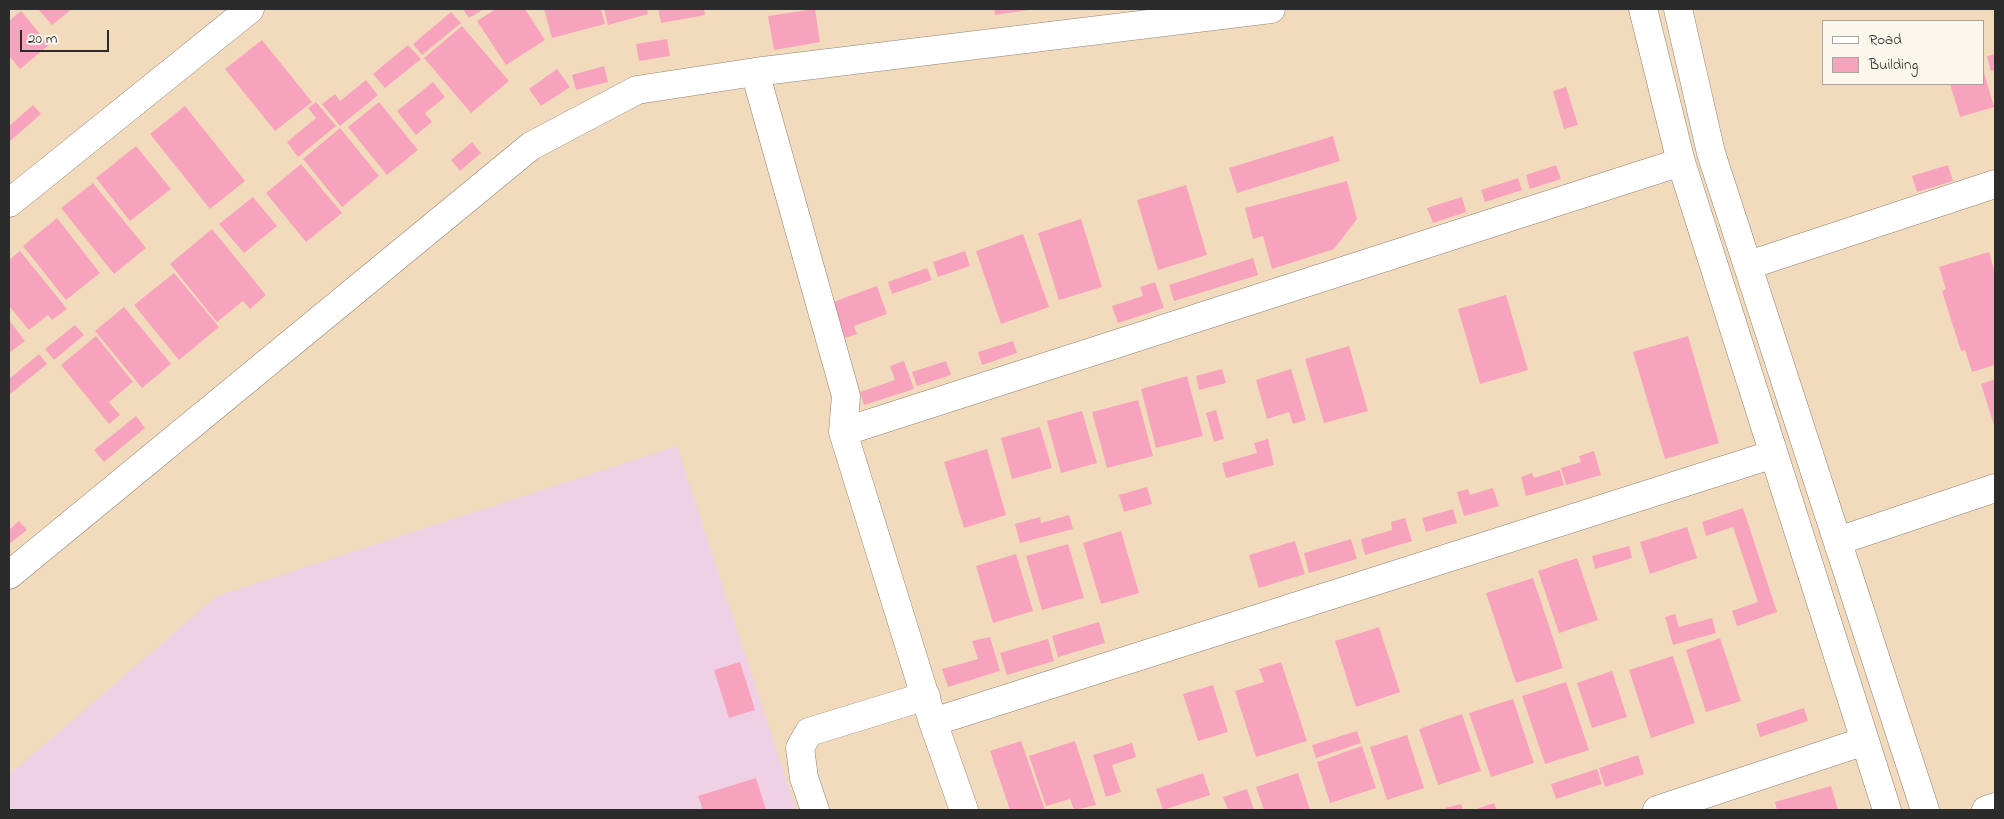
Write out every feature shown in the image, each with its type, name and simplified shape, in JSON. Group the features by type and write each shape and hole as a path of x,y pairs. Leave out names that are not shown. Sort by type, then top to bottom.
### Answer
{"street":[{"path":"9,203 250,9"},
{"path":"9,575 531,146 637,90 755,72 1270,9"},
{"path":"1887,810 1681,162 1644,15 1679,12 1711,153 1925,810"},
{"path":"755,72 846,396 843,432 934,722 964,810"},
{"path":"843,432 1681,162"},
{"path":"1749,265 1995,184"},
{"path":"934,722 1774,454"},
{"path":"1838,541 1995,488"},
{"path":"815,810 804,778 800,748 809,732 926,696"},
{"path":"1657,810 1865,741"},
{"path":"1986,810 1995,807"}],"shaded area":[{"path":"677,446 796,810 9,810 9,775 217,596"}],"building":[{"path":"38,9 72,9 52,25"},
{"path":"463,9 484,9 469,18"},
{"path":"496,9 525,9 545,40 506,65 477,21"},
{"path":"544,9 601,9 605,24 552,38"},
{"path":"604,9 647,9 648,14 608,25"},
{"path":"658,9 704,9 705,15 661,23"},
{"path":"815,9 820,42 774,50 768,16"},
{"path":"994,9 1029,9 1029,10 995,15"},
{"path":"21,11 49,45 20,69 9,56 9,21"},
{"path":"451,12 461,23 422,55 413,44"},
{"path":"462,26 509,81 471,113 424,58"},
{"path":"667,39 670,56 639,61 636,44"},
{"path":"262,40 312,102 275,131 225,69"},
{"path":"408,45 421,59 385,88 373,74"},
{"path":"1995,54 1995,70 1991,71 1987,56"},
{"path":"604,66 608,82 576,90 572,75"},
{"path":"557,69 570,87 541,106 529,89"},
{"path":"1984,72 1994,107 1960,117 1950,85 1984,85"},
{"path":"366,80 378,95 340,126 322,104 335,94 340,101"},
{"path":"433,82 445,97 425,113 432,122 416,135 397,111"},
{"path":"1566,87 1578,125 1564,129 1553,91"},
{"path":"316,102 336,126 298,157 287,142 316,118 308,108"},
{"path":"379,102 418,150 387,175 348,127"},
{"path":"33,105 41,114 9,142 9,126"},
{"path":"185,106 245,181 210,209 150,134"},
{"path":"340,128 379,176 342,207 303,159"},
{"path":"1333,136 1340,161 1237,193 1229,168"},
{"path":"472,142 481,153 460,171 451,160"},
{"path":"136,146 171,189 130,221 96,178"},
{"path":"301,164 342,213 306,242 266,193"},
{"path":"1556,165 1561,179 1530,189 1526,175"},
{"path":"1948,165 1953,181 1917,192 1912,176"},
{"path":"1518,178 1522,190 1485,202 1481,190"},
{"path":"1347,181 1357,219 1334,249 1272,269 1263,236 1253,239 1245,208"},
{"path":"93,183 146,248 114,274 61,208"},
{"path":"1186,185 1207,255 1158,270 1137,200"},
{"path":"253,197 277,226 244,253 219,224"},
{"path":"1462,197 1466,212 1433,223 1427,208"},
{"path":"57,218 100,273 66,300 23,246"},
{"path":"1081,219 1102,287 1059,300 1038,233"},
{"path":"212,229 266,295 250,309 243,301 217,322 170,264"},
{"path":"1023,234 1049,307 1001,324 976,251"},
{"path":"20,251 67,309 52,320 48,315 29,330 9,306 9,260"},
{"path":"965,251 970,266 938,277 933,262"},
{"path":"1989,252 1995,273 1995,365 1972,372 1965,350 1961,351 1942,291 1946,289 1939,267"},
{"path":"1253,258 1258,275 1174,301 1169,285"},
{"path":"927,268 932,280 892,294 888,282"},
{"path":"174,273 219,327 179,360 134,305"},
{"path":"1155,282 1164,308 1118,323 1112,306 1143,296 1140,287"},
{"path":"877,286 887,314 854,326 857,334 845,338 833,302"},
{"path":"1506,295 1528,370 1480,384 1458,309"},
{"path":"124,307 171,364 142,388 95,331"},
{"path":"9,320 25,341 9,353"},
{"path":"75,325 84,335 54,360 45,349"},
{"path":"96,336 133,382 109,402 120,415 109,424 61,365"},
{"path":"1688,336 1719,443 1665,459 1633,352"},
{"path":"1013,341 1017,353 982,365 978,352"},
{"path":"1349,346 1368,411 1324,423 1305,359"},
{"path":"39,354 47,364 9,395 9,379"},
{"path":"904,361 914,389 864,405 860,392 895,380 890,366"},
{"path":"946,361 951,375 917,386 912,372"},
{"path":"1222,369 1226,383 1199,390 1196,376"},
{"path":"1291,369 1306,420 1293,424 1289,412 1267,419 1256,380"},
{"path":"1187,376 1203,436 1156,448 1141,389"},
{"path":"1995,379 1995,428 1981,384"},
{"path":"1138,400 1153,456 1107,468 1092,412"},
{"path":"1216,410 1224,439 1214,442 1206,413"},
{"path":"1082,411 1097,463 1061,473 1047,421"},
{"path":"136,416 145,428 104,462 94,450"},
{"path":"1040,427 1052,468 1012,479 1001,438"},
{"path":"1268,439 1274,465 1226,478 1222,463 1257,453 1254,443"},
{"path":"987,449 1006,515 964,528 944,462"},
{"path":"1594,451 1601,475 1566,485 1561,468 1581,462 1579,456"},
{"path":"1560,470 1564,485 1526,496 1521,477 1532,473 1534,478"},
{"path":"1147,487 1152,504 1124,512 1119,495"},
{"path":"1493,488 1499,506 1464,516 1457,492 1468,489 1470,495"},
{"path":"1743,508 1777,612 1737,626 1732,611 1758,602 1733,527 1706,536 1702,522"},
{"path":"1453,509 1457,523 1426,532 1422,518"},
{"path":"1069,515 1073,529 1020,543 1015,524 1040,517 1041,523"},
{"path":"1405,518 1412,541 1365,555 1361,539 1392,530 1391,522"},
{"path":"19,521 27,530 9,544 9,530"},
{"path":"1687,527 1697,558 1650,574 1640,542"},
{"path":"1121,531 1139,593 1101,604 1083,543"},
{"path":"1351,539 1357,559 1309,573 1304,553"},
{"path":"1295,541 1305,574 1259,588 1249,555"},
{"path":"1068,544 1084,598 1042,610 1026,556"},
{"path":"1629,546 1632,558 1595,569 1592,556"},
{"path":"1016,554 1033,611 993,623 976,566"},
{"path":"1577,558 1598,620 1559,633 1538,571"},
{"path":"1533,578 1563,668 1516,683 1486,593"},
{"path":"1675,614 1679,627 1712,618 1716,633 1673,645 1665,617"},
{"path":"1099,622 1105,643 1058,657 1052,636"},
{"path":"1379,627 1400,692 1356,707 1335,641"},
{"path":"990,637 1000,671 948,687 942,669 978,659 972,641"},
{"path":"1720,638 1741,701 1706,712 1686,650"},
{"path":"1048,639 1054,661 1007,675 1000,653"},
{"path":"1673,656 1695,723 1651,738 1629,670"},
{"path":"740,662 755,710 729,718 714,670"},
{"path":"1281,662 1307,741 1256,757 1235,691 1264,682 1259,669"},
{"path":"1612,671 1627,717 1592,728 1577,683"},
{"path":"1566,682 1589,750 1545,764 1522,696"},
{"path":"1213,685 1228,732 1198,741 1183,694"},
{"path":"1513,699 1534,763 1491,777 1469,713"},
{"path":"1804,708 1808,721 1760,737 1756,724"},
{"path":"1462,714 1481,771 1438,785 1419,729"},
{"path":"1357,731 1361,743 1316,758 1312,745"},
{"path":"1407,735 1424,788 1387,800 1370,747"},
{"path":"1021,741 1045,810 1010,810 990,751"},
{"path":"1075,741 1096,805 1074,810 1070,799 1046,806 1029,756"},
{"path":"1132,743 1136,757 1112,765 1121,792 1106,797 1093,755"},
{"path":"1362,746 1376,788 1330,803 1317,762"},
{"path":"1638,755 1644,774 1605,787 1599,768"},
{"path":"1597,769 1602,784 1556,799 1551,784"},
{"path":"1203,773 1210,795 1163,810 1156,789"},
{"path":"1298,773 1310,810 1264,810 1256,787"},
{"path":"756,778 766,810 703,810 698,796"},
{"path":"1831,786 1838,810 1777,810 1775,802"},
{"path":"1247,789 1254,810 1228,810 1223,797"},
{"path":"1494,803 1497,810 1473,810"},
{"path":"1461,804 1463,810 1446,810 1445,808"}]}
